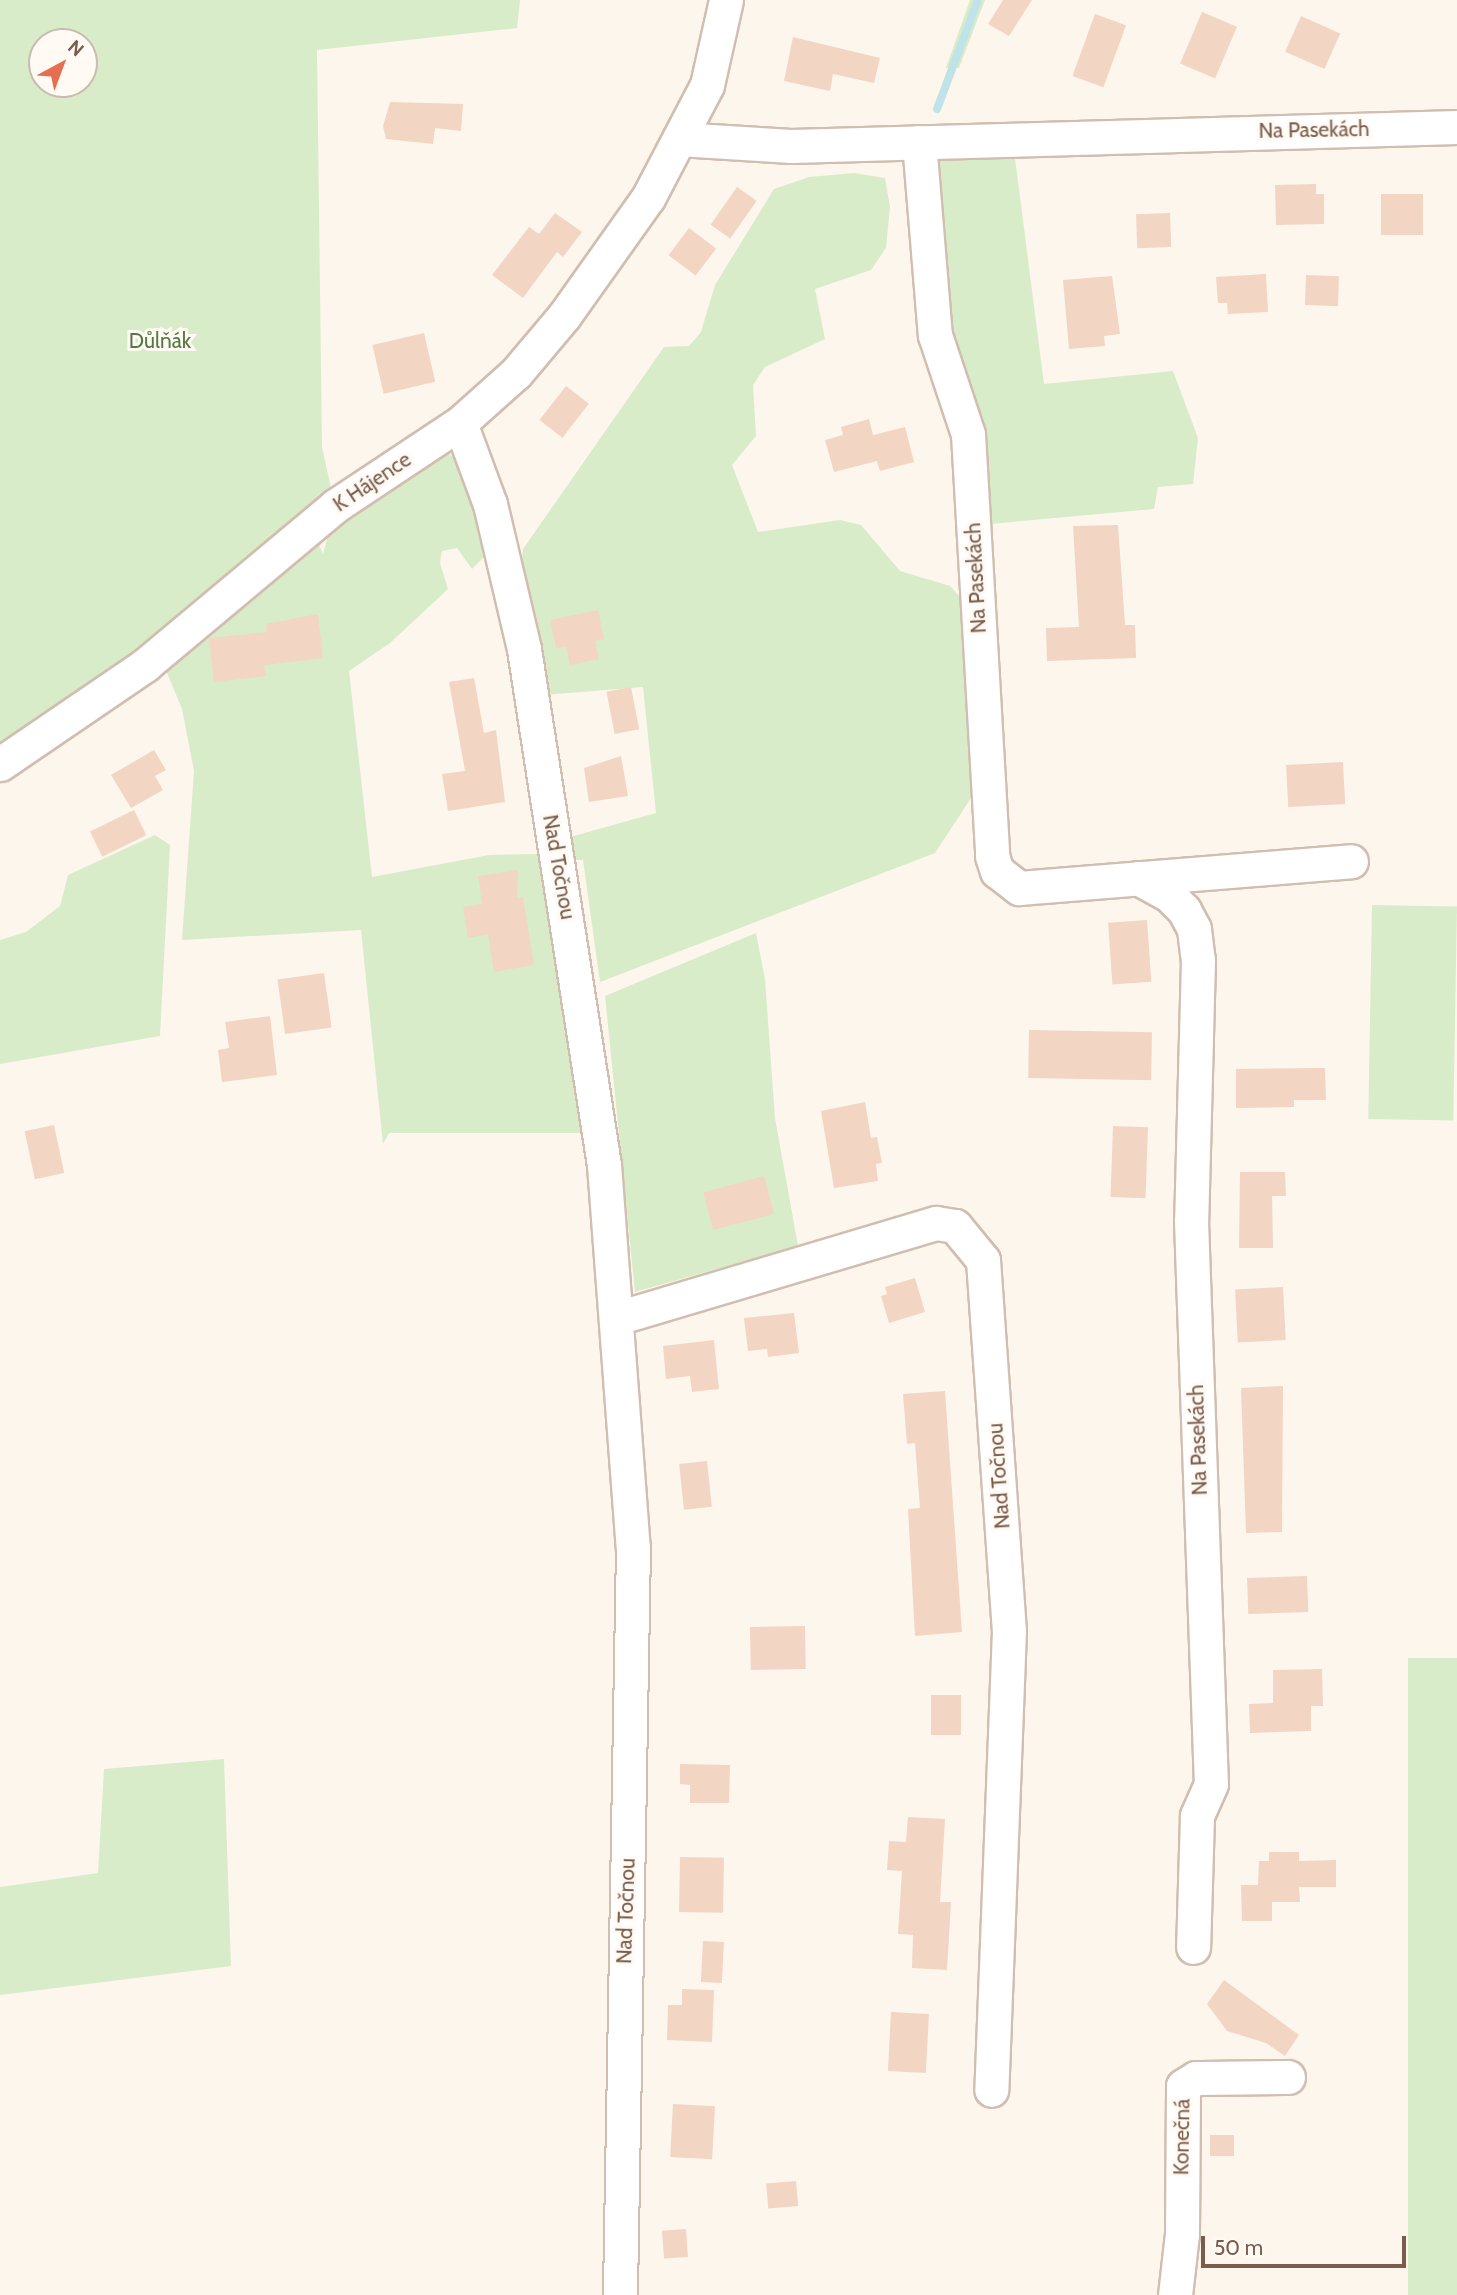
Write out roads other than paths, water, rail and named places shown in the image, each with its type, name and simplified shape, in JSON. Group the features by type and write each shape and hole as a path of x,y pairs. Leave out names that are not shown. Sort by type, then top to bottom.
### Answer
{"street":[{"path":"679,139 706,85 726,0"},
{"name":"Na Pasekách","path":"679,139 791,146 1457,127"},
{"name":"K Hájence","path":"0,764 145,666 335,506 460,424 516,373 564,316 648,198 679,139"},
{"name":"Na Pasekách","path":"919,142 935,335 968,434 992,856 997,871 1019,888 1351,861"},
{"name":"Nad Točnou","path":"460,424 490,504 524,649 582,1000 604,1165 633,1547 620,2295"},
{"name":"Na Pasekách","path":"1194,929 1213,885 1231,870"},
{"name":"Na Pasekách","path":"1138,878 1170,896 1194,929 1198,960 1191,1221 1211,1784 1197,1816 1193,1947"},
{"name":"Nad Točnou","path":"617,1318 936,1223 954,1226 984,1260 1009,1630 990,2090"},
{"name":"Konečná","path":"1175,2295 1182,2234 1183,2085 1196,2078 1288,2077"}],"waterway":[{"path":"937,109 978,0"}],"park label":[{"name":"Důlňák","path":"160,341"}]}
